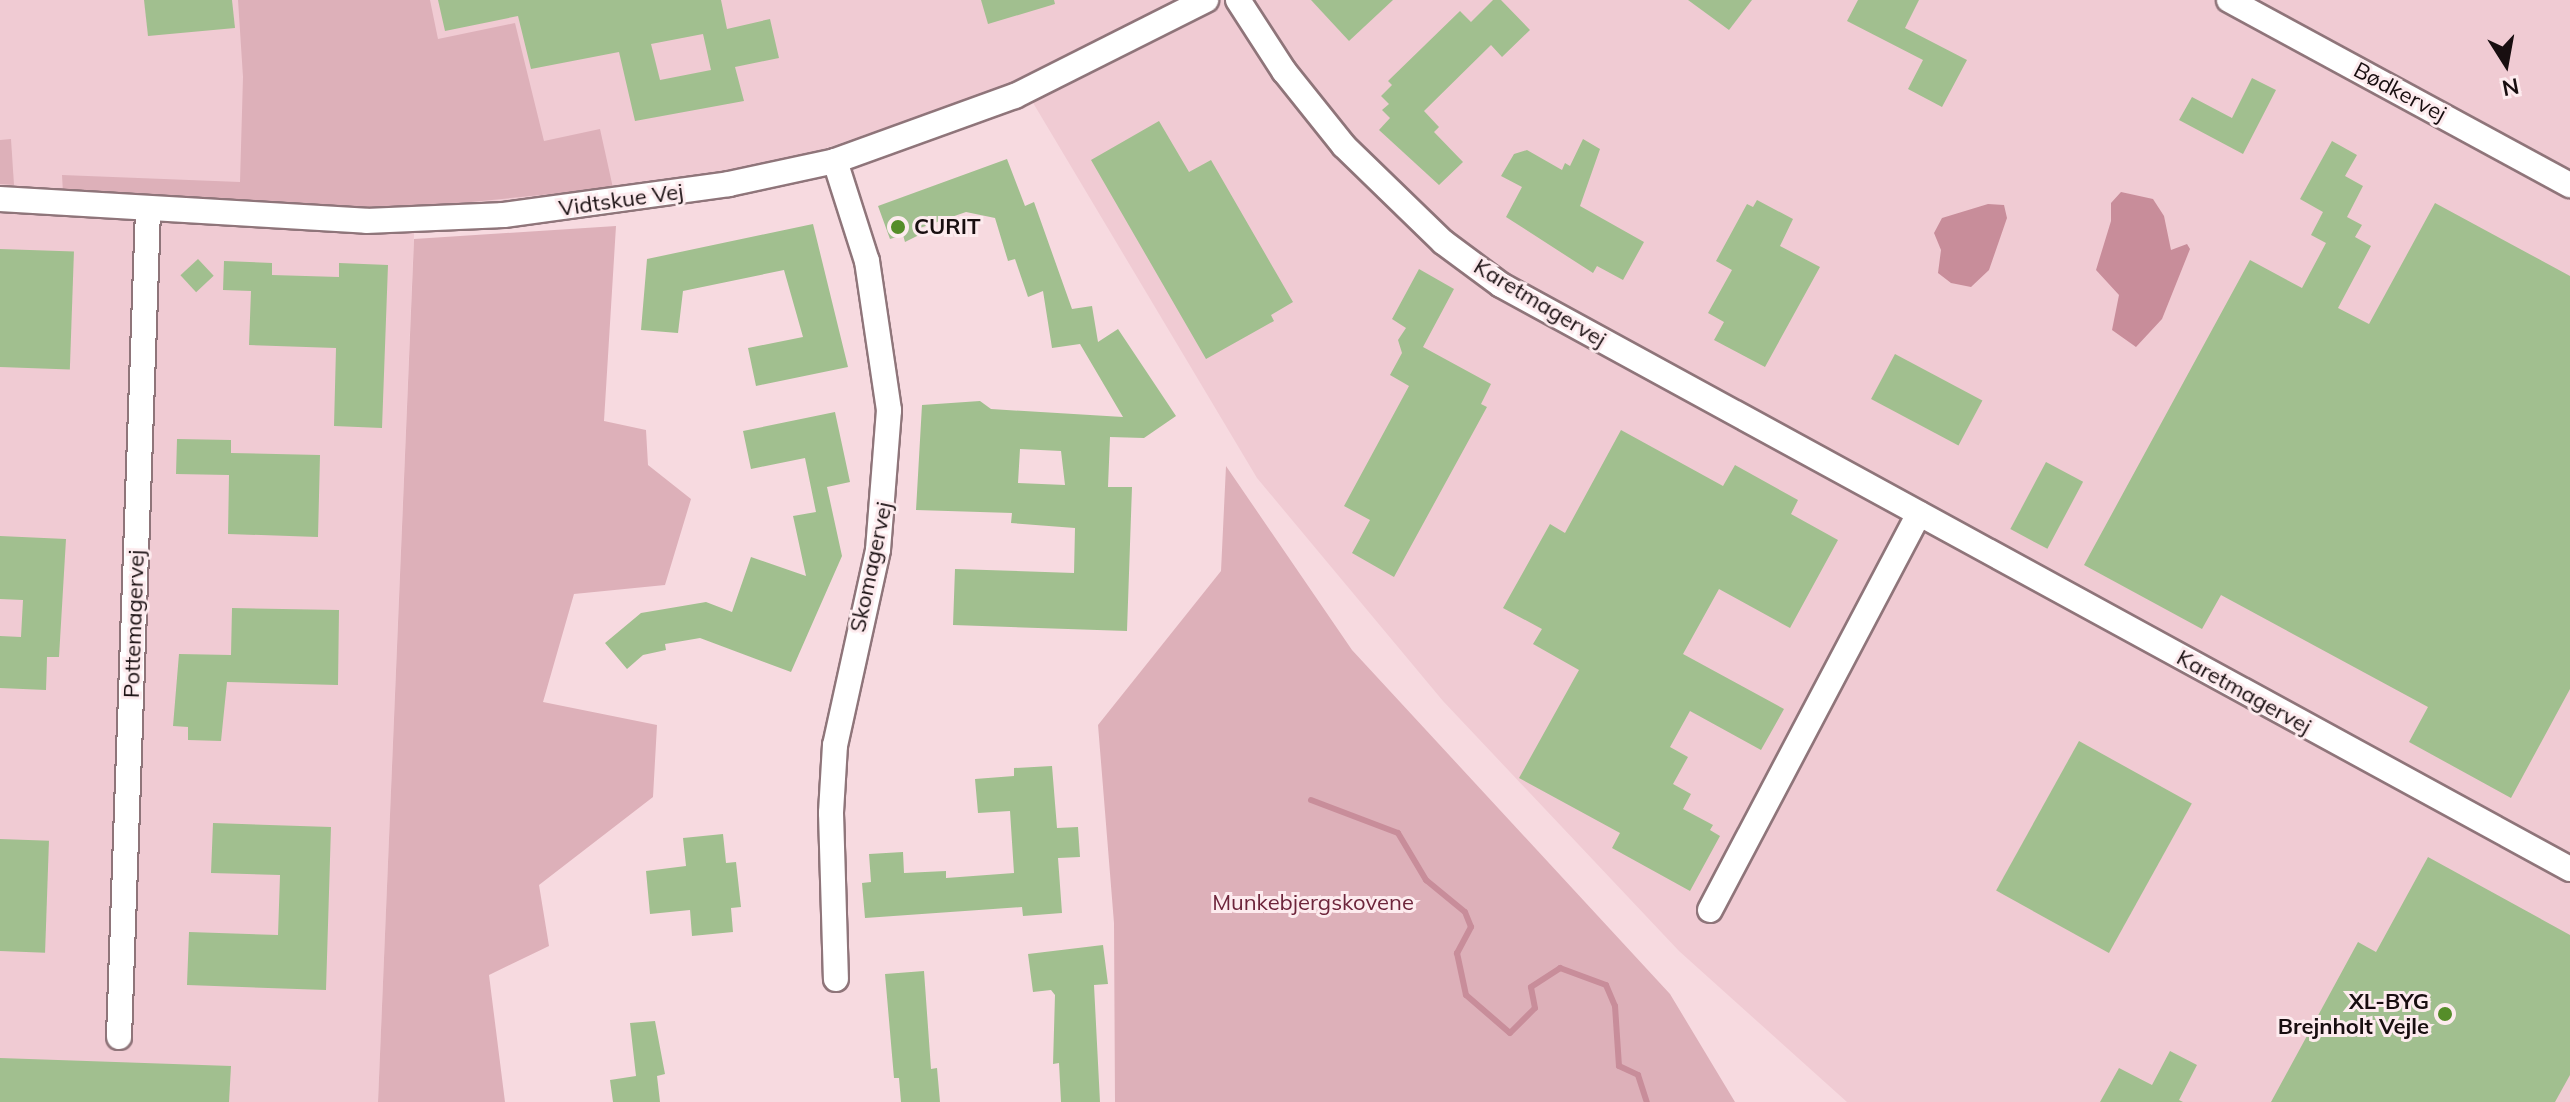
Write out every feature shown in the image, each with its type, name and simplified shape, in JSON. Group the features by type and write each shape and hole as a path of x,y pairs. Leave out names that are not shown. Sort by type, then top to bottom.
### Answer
{"street":[{"name":"Vidtskue Vej","path":"0,199 148,211 366,221 504,215 660,195 835,161 1015,96 1206,0"},
{"name":"Karetmagervej","path":"1238,0 1284,71 1344,146 1443,242 1501,285 2570,869"},
{"name":"Bødkervej","path":"2229,0 2570,185"},
{"name":"Skomagervej","path":"835,161 870,273 889,410 878,550 835,745 831,813 836,979"},
{"name":"Pottemagervej","path":"119,1037 148,211"},
{"path":"1710,910 1919,514"}],"shaded area":[{"path":"0,0 2570,0 2570,1102 1847,1102 1679,951 1443,701 1257,478 1020,81 812,153 631,190 415,211 378,1102 0,1102"},
{"path":"2121,192 2153,199 2164,216 2171,250 2187,244 2190,249 2162,319 2136,347 2112,330 2119,295 2096,270 2111,221 2111,203"},
{"path":"1988,204 2004,205 2007,218 1989,270 1971,287 1951,283 1938,273 1941,250 1934,233 1942,218"}],"green space":[{"path":"238,0 430,0 438,39 515,23 544,141 600,129 613,188 420,207 242,206 63,193 62,175 240,182 243,77"},
{"path":"11,139 14,185 0,184 0,140"},
{"path":"616,226 604,421 646,430 648,465 691,499 665,585 574,594 543,702 657,725 653,797 539,885 549,946 489,975 505,1102 378,1102 414,239"},
{"name":"Munkebjergskovene","path":"1226,466 1352,650 1670,994 1735,1102 1115,1102 1114,923 1098,725 1221,571"}],"building":[{"path":"144,0 232,0 235,28 148,36"},
{"path":"438,0 721,0 727,29 770,19 779,58 735,67 744,101 635,121 619,52 531,69 518,16 445,31","holes":["703,34 711,70 660,80 651,44"]},
{"path":"981,0 1054,0 1055,4 988,24"},
{"path":"1311,0 1393,0 1349,41"},
{"path":"1493,0 1501,0 1530,30 1502,57 1491,45 1424,111 1439,127 1434,132 1463,162 1439,185 1379,130 1390,118 1382,110 1389,104 1381,96 1392,85 1388,81 1460,11 1471,22"},
{"path":"1688,0 1752,0 1729,30"},
{"path":"1858,0 1919,0 1905,28 1967,60 1942,107 1908,89 1923,60 1847,21"},
{"path":"2252,78 2276,90 2243,154 2179,120 2192,97 2232,118"},
{"path":"1159,121 1189,172 1211,160 1293,302 1271,315 1274,321 1206,359 1091,160"},
{"path":"1583,139 1600,149 1580,206 1644,242 1623,280 1597,266 1593,273 1506,217 1522,187 1501,176 1514,154 1527,150 1562,170 1565,163 1570,166"},
{"path":"2332,141 2357,155 2345,176 2363,186 2347,217 2362,225 2355,237 2371,246 2338,308 2369,324 2435,203 2570,276 2570,689 2511,798 2409,742 2428,707 2221,595 2202,629 2084,565 2250,260 2302,288 2326,243 2311,235 2323,212 2300,199"},
{"path":"1007,159 1025,206 1034,202 1072,309 1092,306 1098,342 1118,329 1176,416 1144,438 1110,437 1108,487 1132,487 1127,631 953,625 955,569 1074,573 1075,528 1011,523 1012,513 916,510 922,405 980,401 991,409 1123,417 1080,344 1052,348 1043,291 1028,297 1015,259 1008,261 995,218 966,212 917,229 919,235 905,242 903,235 890,239 878,206","holes":["1020,449 1061,451 1065,485 1018,483"]},
{"path":"1757,200 1793,219 1780,246 1820,267 1765,367 1714,340 1724,322 1708,313 1732,270 1716,261 1747,204 1753,207"},
{"path":"813,224 848,367 756,386 748,348 803,337 784,270 683,291 678,333 641,330 647,259"},
{"path":"0,249 74,252 70,370 0,367"},
{"path":"198,259 214,276 196,292 180,275"},
{"path":"224,261 272,263 272,275 339,277 339,263 388,265 382,428 334,426 336,348 249,345 251,291 223,290"},
{"path":"1419,269 1454,289 1423,347 1491,384 1481,404 1487,407 1394,577 1352,553 1370,520 1344,506 1409,386 1390,375 1402,353 1398,340 1406,328 1392,319"},
{"path":"1895,354 1982,400 1958,446 1871,399"},
{"path":"835,412 850,482 827,487 842,556 791,672 700,638 665,644 666,650 643,655 627,669 605,643 641,613 706,602 732,612 751,557 806,576 793,516 816,512 805,458 751,469 743,431"},
{"path":"1621,430 1723,486 1735,465 1798,500 1791,514 1838,540 1790,628 1719,589 1683,654 1784,709 1761,750 1690,711 1670,747 1688,757 1673,784 1691,794 1683,809 1713,825 1710,830 1720,836 1690,891 1612,848 1620,833 1519,778 1579,670 1533,644 1542,629 1503,608 1550,524 1565,533"},
{"path":"177,439 231,440 231,453 320,455 318,537 228,534 229,475 176,474"},
{"path":"2046,462 2083,482 2047,549 2010,529"},
{"path":"0,536 66,539 59,657 47,657 46,690 0,688 0,636 21,637 23,600 0,599"},
{"path":"232,608 339,610 338,685 227,682 221,741 188,740 188,727 173,726 179,654 231,655"},
{"path":"2079,741 2192,804 2109,953 1996,891"},
{"path":"1052,766 1057,828 1078,827 1080,857 1058,858 1062,913 1023,916 1022,907 865,918 862,883 871,882 869,854 903,852 904,873 946,871 946,878 1014,873 1010,811 978,813 975,779 1014,776 1014,768"},
{"path":"213,823 331,827 326,990 187,985 189,932 278,935 280,875 211,873"},
{"path":"723,834 726,863 736,862 741,907 731,908 733,932 692,936 690,910 650,914 646,871 686,866 683,838"},
{"path":"0,839 49,841 45,953 0,951"},
{"name":"XL-BYG Brejnholt Vejle","path":"2428,857 2570,935 2570,1075 2555,1102 2271,1102 2358,942 2376,952"},
{"path":"1103,945 1108,984 1094,985 1100,1102 1061,1102 1059,1063 1053,1064 1055,995 1051,990 1033,992 1028,954"},
{"path":"924,971 931,1069 937,1068 940,1102 901,1102 899,1078 894,1078 885,974"},
{"path":"655,1021 665,1074 657,1076 660,1102 613,1102 610,1080 636,1076 630,1023"},
{"path":"2170,1051 2197,1065 2179,1100 2183,1102 2100,1102 2119,1068 2152,1085"},
{"path":"0,1058 231,1066 229,1102 0,1102"}],"waterway":[{"path":"1311,800 1398,833 1426,880 1465,912 1471,927 1457,953 1466,995 1510,1033 1535,1008 1531,987 1560,968 1606,985 1615,1006 1619,1066 1638,1075 1647,1102"}],"place":[{"name":"CURIT","path":"898,227"},
{"name":"XL-BYG Brejnholt Vejle","path":"2445,1014"}]}
